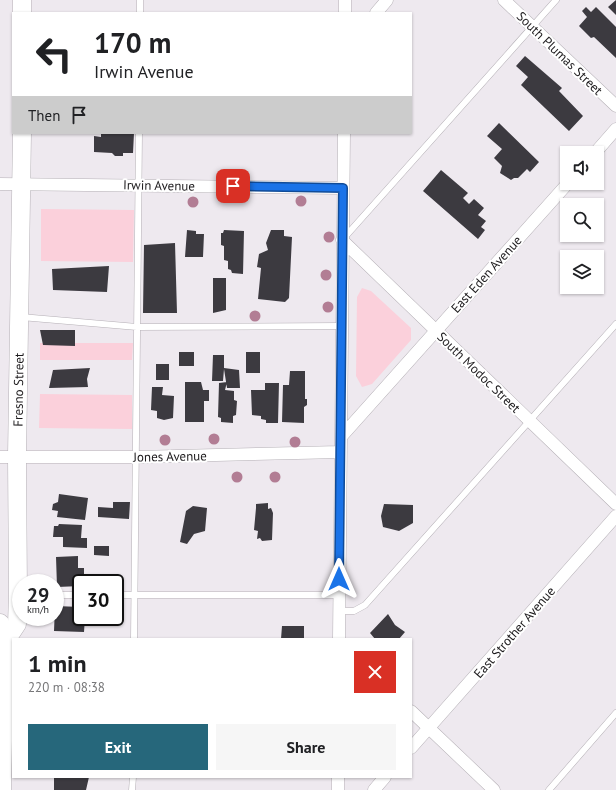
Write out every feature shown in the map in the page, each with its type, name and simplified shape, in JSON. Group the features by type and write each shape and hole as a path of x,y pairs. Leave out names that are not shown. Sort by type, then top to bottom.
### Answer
{"main road":[{"path":"22,0 22,12"},
{"name":"Fresno Street","path":"18,574 9,457 20,317 22,134"},
{"path":"0,623 5,642 5,730 2,790"},
{"name":"Fresno Street","path":"5,642 16,626"}],"street":[{"path":"345,0 345,12"},
{"path":"377,12 388,0"},
{"name":"South Plumas Street","path":"504,0 616,106"},
{"path":"601,146 616,129"},
{"path":"340,638 340,452 344,134"},
{"name":"Irwin Avenue","path":"0,184 343,188"},
{"name":"East Eden Avenue","path":"341,437 562,190"},
{"name":"South Modoc Street","path":"342,240 616,504"},
{"name":"Jones Avenue","path":"9,457 137,457 340,452"},
{"name":"East Strother Avenue","path":"412,747 616,516"},
{"path":"412,711 494,790"},
{"path":"338,778 338,790"},
{"path":"374,790 384,778"}],"lane":[{"path":"140,0 140,12"},
{"path":"342,240 556,0"},
{"path":"134,638 137,457 139,134"},
{"path":"20,317 137,327 342,326"},
{"path":"340,611 354,611 365,605 616,324"},
{"path":"124,595 339,595"},
{"path":"549,790 616,713"},
{"path":"132,790 133,778"}],"shaded area":[{"path":"41,209 134,210 133,262 41,261"},
{"path":"362,288 371,291 411,328 411,340 372,384 362,387 356,376 357,297"},
{"path":"40,343 133,343 132,360 40,360"},
{"path":"40,394 132,395 132,429 39,428"}],"building":[{"path":"616,0 616,15 608,7"},
{"path":"586,7 591,12 596,7 616,27 616,58 594,37 591,38 579,26 587,17 582,11"},
{"path":"525,56 562,88 559,91 583,116 569,131 521,85 528,77 516,66"},
{"path":"499,123 539,162 530,172 527,169 518,178 511,180 500,173 502,166 494,158 502,149 487,136"},
{"path":"101,134 134,134 133,153 123,153 123,156 115,156 112,153 94,152 94,136 101,137"},
{"path":"441,170 468,193 463,198 469,204 474,199 484,208 478,215 486,221 481,227 485,230 478,239 423,191"},
{"path":"187,230 196,231 196,234 204,234 203,257 185,257"},
{"path":"224,230 244,231 243,274 232,273 231,270 228,269 228,261 224,260 224,246 221,245 221,233 223,233"},
{"path":"271,230 284,230 284,236 292,237 289,298 285,302 258,299 261,268 257,267 259,254 268,250 266,243"},
{"path":"175,243 177,313 143,313 144,245"},
{"path":"109,266 107,292 53,290 52,269"},
{"path":"213,278 226,278 226,310 213,313"},
{"path":"40,330 75,330 75,346 43,345"},
{"path":"179,352 194,352 194,366 179,366"},
{"path":"246,352 260,352 260,373 246,373"},
{"path":"213,355 224,355 224,368 239,370 240,388 227,388 224,369 223,381 212,381"},
{"path":"156,364 169,364 169,380 156,380"},
{"path":"90,368 87,379 88,387 49,388 53,370"},
{"path":"290,371 305,371 305,399 307,399 307,405 304,407 304,423 282,422 283,385 289,385"},
{"path":"185,382 201,382 203,390 209,390 209,401 204,401 204,422 185,422"},
{"path":"227,382 225,390 234,391 234,400 237,401 236,415 233,416 233,423 221,422 221,418 218,417 219,383"},
{"path":"265,383 279,383 278,423 266,423 266,420 261,419 261,416 252,415 251,390 265,390"},
{"path":"152,387 163,387 162,395 174,396 173,418 164,420 157,418 157,411 151,410"},
{"path":"59,494 88,498 85,520 57,517 58,511 52,510 53,504 58,502"},
{"path":"113,502 130,502 129,519 98,517 98,507 113,508"},
{"path":"268,503 268,509 271,508 273,513 272,540 262,541 260,538 257,539 258,531 254,530 256,504"},
{"path":"384,504 413,505 413,523 399,531 383,527 381,516"},
{"path":"193,506 207,508 205,531 194,534 187,544 180,542 186,511"},
{"path":"59,524 82,525 81,538 87,538 87,548 63,547 63,537 53,537 54,526 58,526"},
{"path":"94,546 109,546 109,556 94,555"},
{"path":"78,556 78,568 84,568 84,574 72,574 72,586 64,587 64,574 57,574 56,557"},
{"path":"64,606 72,607 72,626 84,626 84,632 54,631 54,626 64,626"},
{"path":"388,614 395,625 405,632 400,638 374,638 370,633"},
{"path":"282,626 304,626 304,638 281,638"},
{"path":"54,778 89,778 86,790 54,790"}],"route":[{"path":"233,186 343,188 339,579"}]}
